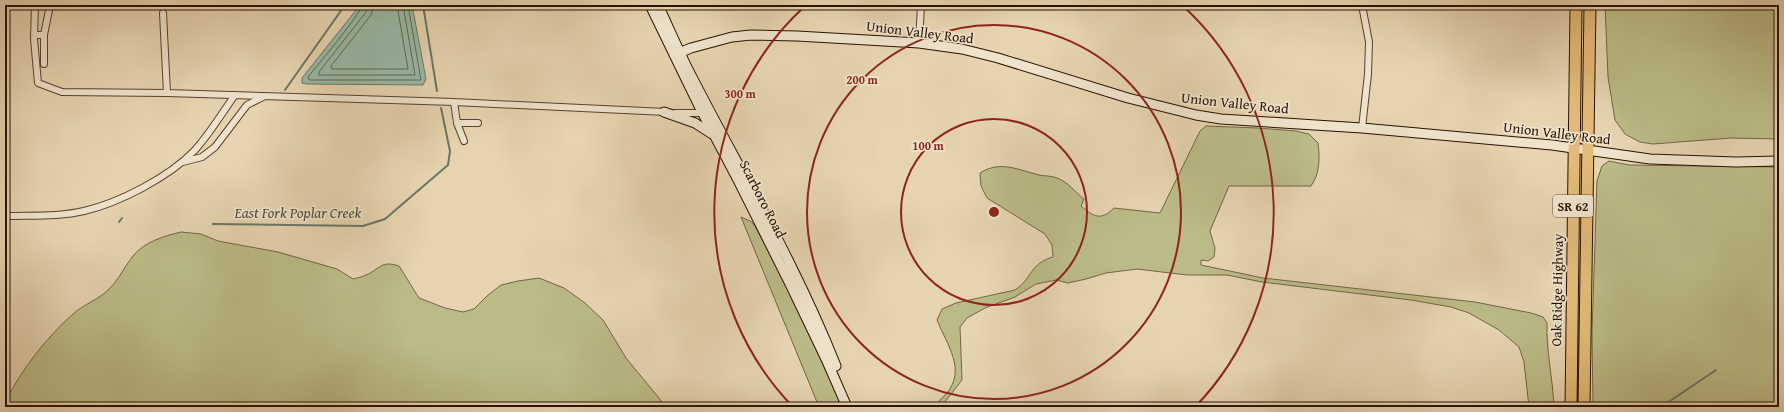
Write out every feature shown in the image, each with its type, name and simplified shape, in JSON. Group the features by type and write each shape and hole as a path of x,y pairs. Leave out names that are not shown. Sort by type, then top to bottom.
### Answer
{"highway":[{"name":"Oak Ridge Highway","path":"1571,407 1576,5"},
{"name":"Oak Ridge Highway","path":"1584,407 1590,5"}],"street":[{"path":"44,64 44,35 50,5"},
{"name":"Scarboro Road","path":"650,5 677,53 706,111 770,224 821,329 852,407"},
{"name":"Scarboro Road","path":"658,5 677,53"},
{"path":"919,43 921,5"},
{"path":"1362,5 1369,42 1368,74 1362,128"},
{"path":"35,7 34,35 38,83 62,92 167,93 454,102 686,114 706,111"},
{"path":"163,14 167,93"},
{"path":"34,35 44,35"},
{"name":"Union Valley Road","path":"677,53 732,37 751,35 919,43 962,49 998,58 1177,112 1221,119 1362,128 1552,145 1650,159 1736,162 1779,161"},
{"path":"35,51 45,50"},
{"path":"5,216 58,215 84,211 136,191 182,162 194,150 235,95"},
{"path":"182,162 202,157 215,147 248,105 264,97"},
{"path":"454,102 458,123 464,141"},
{"name":"Scarboro Road","path":"706,111 714,136 739,182 794,293 847,407"},
{"path":"664,112 696,123 714,136"},
{"path":"458,123 478,123"}],"shaded area":[{"path":"1605,5 1779,5 1779,139 1731,138 1653,144 1640,142 1625,134 1615,120 1608,77"},
{"path":"1206,126 1258,128 1296,131 1309,134 1318,143 1319,160 1318,171 1311,186 1229,186 1210,231 1215,248 1214,257 1208,261 1201,260 1201,265 1263,278 1475,302 1531,313 1543,317 1547,323 1554,407 1529,407 1524,362 1519,347 1499,330 1469,313 1451,307 1411,300 1262,282 1227,275 1187,275 1137,269 1106,273 1068,283 1056,280 1036,284 1015,297 985,308 967,318 960,327 962,380 941,407 932,407 946,394 952,385 955,376 953,357 937,320 942,309 956,303 1015,290 1021,286 1035,267 1045,260 1053,257 1052,245 1045,234 987,198 981,186 980,173 995,167 1010,167 1057,178 1068,185 1084,199 1081,206 1090,213 1098,216 1105,215 1114,208 1160,213 1200,131"},
{"path":"1609,161 1629,165 1779,167 1779,407 1593,407 1592,333 1597,181 1602,166"},
{"path":"741,217 752,222 757,230 790,293 843,407 819,407"},
{"path":"181,232 201,234 218,241 278,252 337,269 353,279 371,273 381,266 393,264 399,266 419,298 445,308 463,312 474,309 501,285 539,278 564,288 585,303 603,320 626,358 663,403 669,407 5,407 5,402 27,366 53,333 63,323 77,311 100,297 108,290 133,256 143,247 161,238"}],"water":[{"path":"360,5 412,5 426,79 423,85 302,83 302,78"}],"waterway":[{"name":"East Fork Poplar Creek","path":"285,90 345,5"},
{"name":"East Fork Poplar Creek","path":"423,5 437,91"},
{"name":"East Fork Poplar Creek","path":"213,224 363,226 385,219 448,165 450,151 441,108"},
{"name":"East Fork Poplar Creek","path":"119,222 122,218"},
{"path":"1661,407 1716,370"}]}
